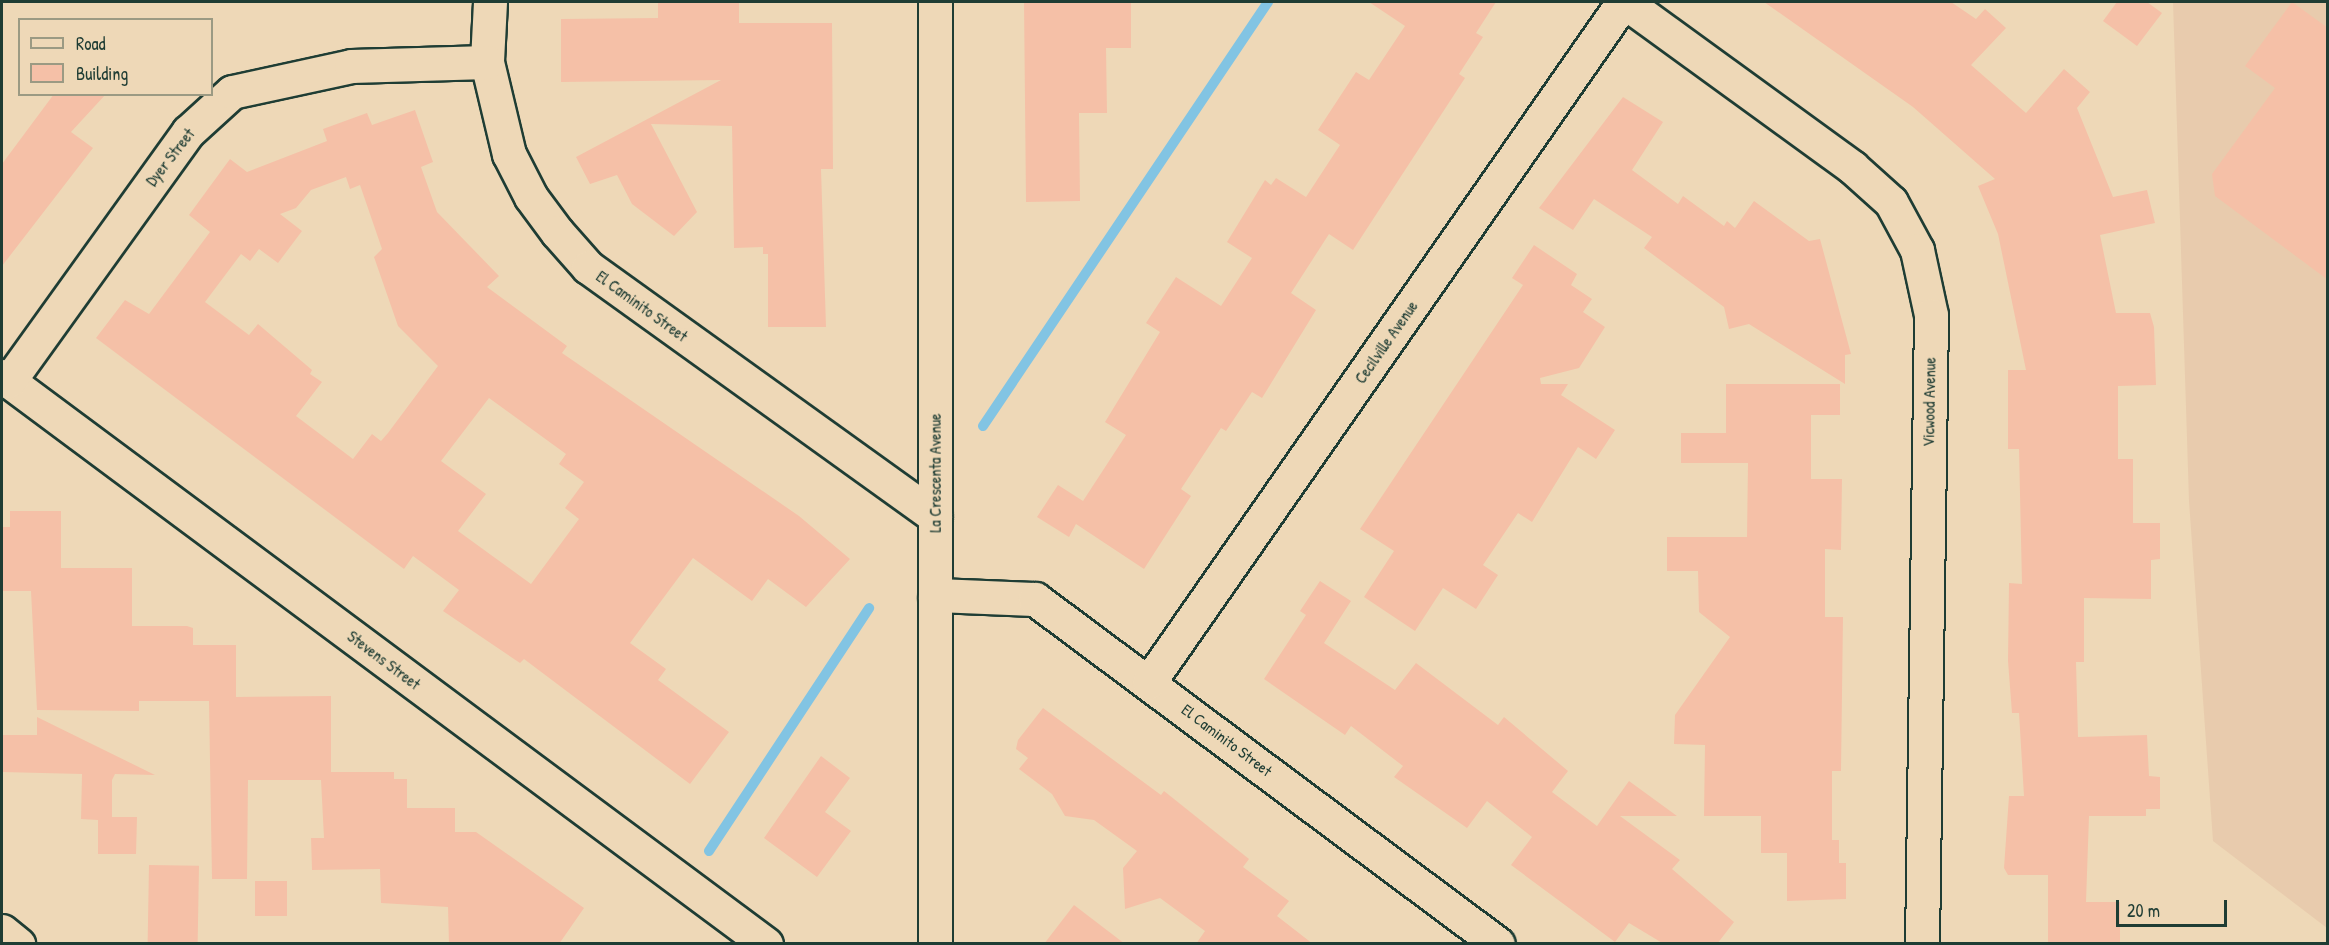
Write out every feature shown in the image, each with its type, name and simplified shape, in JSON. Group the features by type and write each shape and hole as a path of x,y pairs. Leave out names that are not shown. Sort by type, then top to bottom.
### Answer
{"street":[{"name":"El Caminito Street","path":"490,2 487,62 509,154 531,197 588,267 935,516"},
{"name":"La Crescenta Avenue","path":"935,2 935,944"},
{"name":"Cecilville Avenue","path":"1149,682 1624,2"},
{"name":"Vicwood Avenue","path":"1624,2 1852,167 1891,202 1917,250 1931,315 1922,944"},
{"name":"Dyer Street","path":"5,378 188,132 232,92 351,66 487,62"},
{"name":"Stevens Street","path":"5,378 766,944"},
{"name":"El Caminito Street","path":"935,594 1035,599 1498,944"},
{"path":"2,931 18,944"}],"shaded area":[{"path":"2173,2 2327,2 2327,928 2213,841 2189,501"}],"building":[{"path":"658,2 739,2 739,23 832,23 833,169 821,169 826,327 768,327 768,254 763,254 763,247 734,248 732,126 651,124 697,212 674,236 632,204 617,175 590,184 576,157 721,80 561,82 561,19 658,18"},
{"path":"1024,2 1131,2 1131,48 1106,48 1107,113 1079,113 1080,201 1026,202"},
{"path":"1369,2 1496,2 1476,33 1483,37 1459,74 1465,78 1353,250 1329,234 1291,293 1316,310 1262,398 1252,392 1226,431 1221,428 1181,489 1191,496 1144,569 1076,524 1069,537 1037,517 1058,485 1083,501 1126,435 1105,422 1160,332 1146,323 1176,277 1221,306 1252,258 1227,242 1265,180 1271,185 1276,178 1306,197 1340,145 1318,130 1356,72 1369,80 1405,26"},
{"path":"1764,2 1951,2 1976,19 1985,9 2006,28 1971,65 2026,113 2064,69 2090,92 2077,108 2113,197 2147,190 2155,223 2100,235 2116,313 2150,313 2154,327 2156,385 2118,386 2118,459 2133,459 2133,523 2160,523 2160,559 2151,560 2151,599 2084,598 2084,662 2076,662 2078,737 2147,735 2149,776 2160,777 2160,809 2146,809 2146,816 2089,816 2086,902 2120,902 2120,944 2048,944 2048,875 2008,875 2004,868 2009,796 2024,796 2019,713 2012,713 2008,661 2009,583 2022,584 2019,449 2008,449 2008,370 2026,370 1998,234 1978,186 1995,179 1913,107"},
{"path":"2117,2 2147,2 2162,13 2137,46 2103,21"},
{"path":"2292,2 2328,28 2328,280 2215,196 2212,174 2275,88 2245,66"},
{"path":"53,96 104,96 71,132 93,148 2,266 2,164"},
{"path":"1623,97 1663,122 1632,170 1678,204 1683,196 1724,226 1727,221 1735,228 1754,201 1809,241 1820,239 1851,354 1845,355 1845,384 1749,324 1729,329 1724,307 1644,248 1652,237 1594,199 1573,230 1539,208"},
{"path":"415,110 433,162 421,167 437,212 499,276 487,287 567,346 562,353 799,516 850,559 806,607 768,579 752,601 693,558 630,643 666,669 658,680 729,732 690,784 524,659 520,663 443,611 459,590 413,556 404,569 96,338 125,300 149,314 210,232 189,215 230,159 247,172 327,141 323,129 367,113 372,125","holes":["346,177 350,189 360,185 382,249 374,257 398,326 438,366 381,441 372,434 353,459 296,416 322,382 310,374 312,370 258,324 249,335 205,302 241,254 250,261 259,249 278,263 302,231 280,214 296,208 311,190","489,398 566,454 559,464 584,482 565,508 579,519 531,584 458,531 486,494 441,461"]},
{"path":"1534,245 1577,274 1571,285 1592,299 1583,312 1605,327 1579,368 1540,378 1541,384 1568,384 1561,395 1615,430 1596,459 1578,447 1532,522 1518,513 1483,565 1498,575 1476,609 1443,588 1415,631 1364,597 1394,551 1360,529 1523,285 1512,278"},
{"path":"1726,384 1840,384 1840,415 1811,415 1811,479 1842,479 1841,550 1825,549 1825,617 1843,617 1841,771 1832,771 1832,840 1839,840 1839,863 1846,863 1846,899 1787,901 1787,853 1761,853 1761,816 1704,816 1705,745 1674,744 1675,715 1730,637 1699,612 1698,571 1667,571 1667,537 1747,537 1748,463 1681,463 1681,433 1726,433"},
{"path":"10,511 61,511 61,568 132,568 132,626 187,626 193,628 193,645 236,645 236,697 331,696 331,772 394,772 394,779 407,779 407,808 455,808 455,832 476,832 584,908 559,944 449,944 448,907 381,903 380,869 312,870 311,838 324,838 321,780 248,780 247,879 212,879 209,701 139,701 139,711 37,710 31,591 2,591 2,527 10,527"},
{"path":"1320,581 1351,601 1324,643 1395,690 1416,663 1498,725 1504,717 1568,771 1552,792 1597,826 1629,781 1677,816 1620,816 1680,860 1672,869 1734,922 1717,944 1664,944 1629,923 1615,942 1511,865 1532,837 1487,801 1467,828 1394,777 1403,766 1351,726 1345,735 1264,679 1306,615 1300,611"},
{"path":"1043,708 1161,795 1164,791 1249,859 1243,867 1289,901 1277,916 1313,944 1196,944 1205,931 1160,898 1125,909 1123,868 1137,851 1094,820 1065,816 1052,794 1019,769 1028,758 1016,749 1018,740"},
{"path":"37,717 155,775 115,774 112,780 112,817 137,817 136,854 98,854 98,820 81,819 82,774 2,772 2,735 37,735"},
{"path":"821,756 850,778 825,812 851,831 817,877 764,838"},
{"path":"149,865 199,866 198,944 148,944"},
{"path":"255,881 287,881 287,916 255,916"},
{"path":"1074,905 1125,944 1044,944"}],"waterway":[{"path":"983,426 1268,2"},
{"path":"709,851 869,608"}]}
